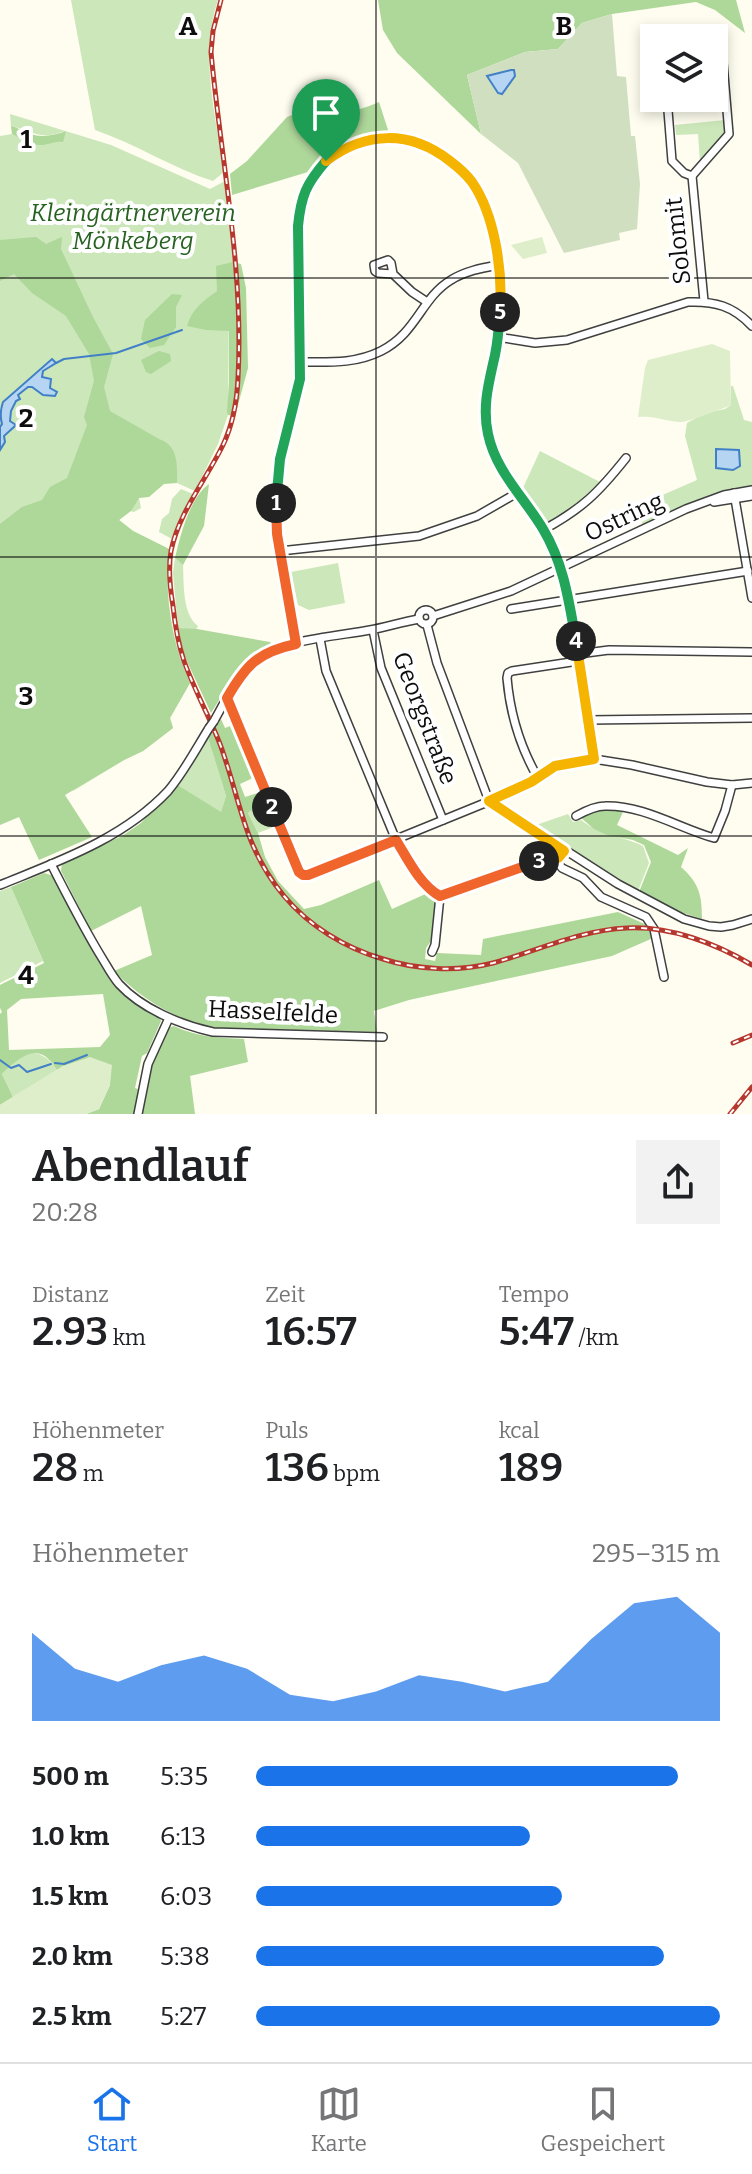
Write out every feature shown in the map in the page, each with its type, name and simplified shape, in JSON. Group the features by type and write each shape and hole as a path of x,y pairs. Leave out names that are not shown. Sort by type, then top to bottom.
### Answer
{"street":[{"path":"668,112 672,161 692,176 729,134 727,112"},
{"path":"296,644 280,551 276,485 298,390 301,362 298,226 301,204 311,179 326,161 342,149 386,137 419,144 440,154 467,177 480,197 495,242 501,291 498,337 487,386 486,424 499,466 543,530 561,569 569,599 594,759"},
{"name":"Solomit","path":"692,176 704,301"},
{"path":"301,362 351,361 381,351 407,332 427,302 452,279 498,265"},
{"path":"393,274 427,302"},
{"path":"498,337 535,343 556,342 688,302 704,301 731,308 752,326"},
{"path":"543,530 585,504 626,458"},
{"name":"Ostring","path":"433,616 511,591 704,503 752,490"},
{"path":"280,551 419,536 477,516 517,493"},
{"path":"735,496 748,548 752,598"},
{"name":"Ostring","path":"735,496 752,496"},
{"path":"511,609 748,571"},
{"path":"424,610 433,616 427,625 419,619 419,614 424,610"},
{"path":"0,885 51,864 122,830 136,820 168,790 242,674 258,658 276,648 419,619"},
{"path":"427,625 437,663 489,801 564,851 669,912 711,927 752,919"},
{"name":"Georgstraße","path":"373,630 381,668 443,820"},
{"path":"320,639 326,671 396,840 436,895 546,859 558,858 564,851"},
{"path":"538,778 526,754 511,706 508,673 609,650 752,652"},
{"path":"227,698 303,875 489,801 538,778 555,766 594,759 707,782 732,785 752,783"},
{"path":"588,720 752,718"},
{"path":"576,816 601,806 621,808 714,838 732,785"},
{"path":"558,858 562,868 583,878 601,897 646,917 654,929 664,977"},
{"name":"Hasselfelde","path":"51,864 90,939 118,982 135,998 169,1018 213,1032 383,1037"},
{"path":"432,952 440,896"},
{"path":"138,1114 148,1064 169,1018"}],"green space":[{"path":"71,0 218,0 212,21 209,64 224,172 213,181 95,130"},
{"path":"378,0 736,0 745,33 715,10 696,2 612,14 582,23 558,49 525,52 467,75 481,134 397,53 383,30"},
{"path":"612,14 617,76 626,77 631,136 635,136 640,184 637,229 619,233 620,240 564,253 518,163 481,134 467,75 525,52 558,49 582,23"},
{"path":"379,102 389,133 346,143 308,172 232,195 230,174 247,161 287,117 347,112"},
{"name":"Kleingärtnerverein Mönkeberg","path":"10,114 111,145 210,189 225,181 233,262 229,305 228,415 218,444 195,491 150,465 139,498 141,508 130,511 119,520 133,531 169,549 171,618 178,651 190,683 170,718 173,728 143,751 73,791 71,784 0,824 0,136 12,134 40,144 52,141 65,131 43,135 11,126"},
{"path":"725,120 726,134 700,162 698,134 676,135 675,125"},
{"path":"11,126 39,136 66,131 63,142 39,145 12,134"},
{"path":"36,237 46,244 62,237 61,249 113,354 104,387 110,411 166,442 176,457 177,483 164,484 149,497 139,498 131,511 119,520 133,531 169,549 170,618 190,683 170,718 173,728 143,751 65,795 92,837 39,860 19,817 0,825 0,524 22,507 42,500 50,487 67,478 87,425 84,417 94,381 89,354 66,316 32,293 14,274 0,281 0,240"},
{"path":"542,237 547,253 523,259 511,245"},
{"path":"233,262 241,264 246,288 248,368 235,416 227,412 229,331 187,326 195,310 217,291 216,266"},
{"path":"172,294 182,295 176,307 176,327 164,345 150,348 141,339 145,320"},
{"path":"712,344 730,351 731,405 683,422 638,417 648,360"},
{"path":"159,351 170,354 171,361 151,374 146,372 141,360"},
{"path":"731,386 744,420 752,422 752,485 696,502 643,525 635,507 697,480 685,436 687,423 705,413 731,405"},
{"path":"540,451 600,482 569,510 547,522 522,490"},
{"path":"209,484 204,526 183,565 175,558 183,528 196,498"},
{"path":"181,489 193,494 172,539 159,532 172,499"},
{"path":"175,558 183,565 186,606 198,626 196,630 178,628 173,573"},
{"path":"338,563 345,603 309,610 298,605 291,572"},
{"path":"178,628 272,644 244,665 211,713 184,655"},
{"path":"221,719 225,728 233,725 255,777 240,784 245,797 261,792 265,801 248,813 265,857 278,881 304,909 321,905 379,880 392,909 430,892 436,899 434,937 426,948 425,959 435,961 437,953 481,955 483,939 618,912 649,926 653,938 612,956 409,1000 374,1011 377,1032 212,1028 172,1013 147,999 114,971 152,955 141,906 91,931 61,871 62,863 122,836 141,823 176,784 221,812 226,796 208,738"},
{"path":"208,738 226,796 221,813 176,784"},
{"path":"265,801 276,826 258,833 248,813"},
{"path":"608,808 623,812 617,825 678,855 688,848 681,867 698,890 702,919 671,909 639,892 651,862 644,845 607,835 579,816"},
{"path":"568,814 573,822 581,820 597,830 643,846 649,863 638,891 536,827"},
{"path":"44,873 54,876 117,989 159,1015 161,1021 147,1053 142,1056 135,1088 138,1089 135,1114 86,1114 99,1109 110,1085 63,1066 57,1070 43,1055 36,1053 23,1057 2,1074 13,1097 0,1105 0,985 44,963 11,887","holes":["103,994 110,1035 100,1047 9,1050 7,1010 21,999"]},
{"path":"11,887 43,961 0,983 0,891"},
{"path":"174,1026 200,1035 244,1039 248,1062 190,1076 195,1114 142,1114 151,1064 168,1028"},
{"path":"30,1052 46,1058 57,1070 13,1097 2,1074"},
{"path":"90,1057 112,1065 110,1085 99,1109 86,1114 0,1114 0,1105 63,1066"}],"water":[{"path":"514,70 515,76 502,94 498,93 487,76"},
{"path":"52,359 56,363 43,371 42,377 51,379 50,388 57,392 55,396 43,395 32,387 18,395 20,399 11,411 10,421 16,425 4,436 5,442 0,450 3,402"},
{"path":"716,449 739,450 740,466 733,470 716,468"}],"waterway":[{"path":"56,363 64,359 116,353 182,330"},
{"path":"55,1063 64,1064 87,1055"},
{"path":"0,1060 11,1068 19,1065 27,1072 51,1064"}],"railway":[{"path":"221,0 211,52 235,255 239,337 237,387 234,412 226,437 186,510 175,537 170,558 170,578 184,661 220,744 244,823 260,860 284,896 316,926 355,949 396,963 465,968 493,963 576,937 610,930 643,928 692,938 752,965"},
{"path":"733,1043 752,1035"},
{"path":"730,1114 752,1087"}],"route":[{"path":"398,138 440,154 467,177 480,197 495,242 501,291 498,337 487,386 488,436 499,466 543,530 559,561 578,654 594,759 555,766 531,782 489,801 564,851 558,858 546,859 440,896 412,866 396,840 308,875 301,874 227,698 249,665 276,648 296,644 277,534 276,485 300,379 298,226 301,204 311,179 326,161 342,149 367,140 398,138"}]}
